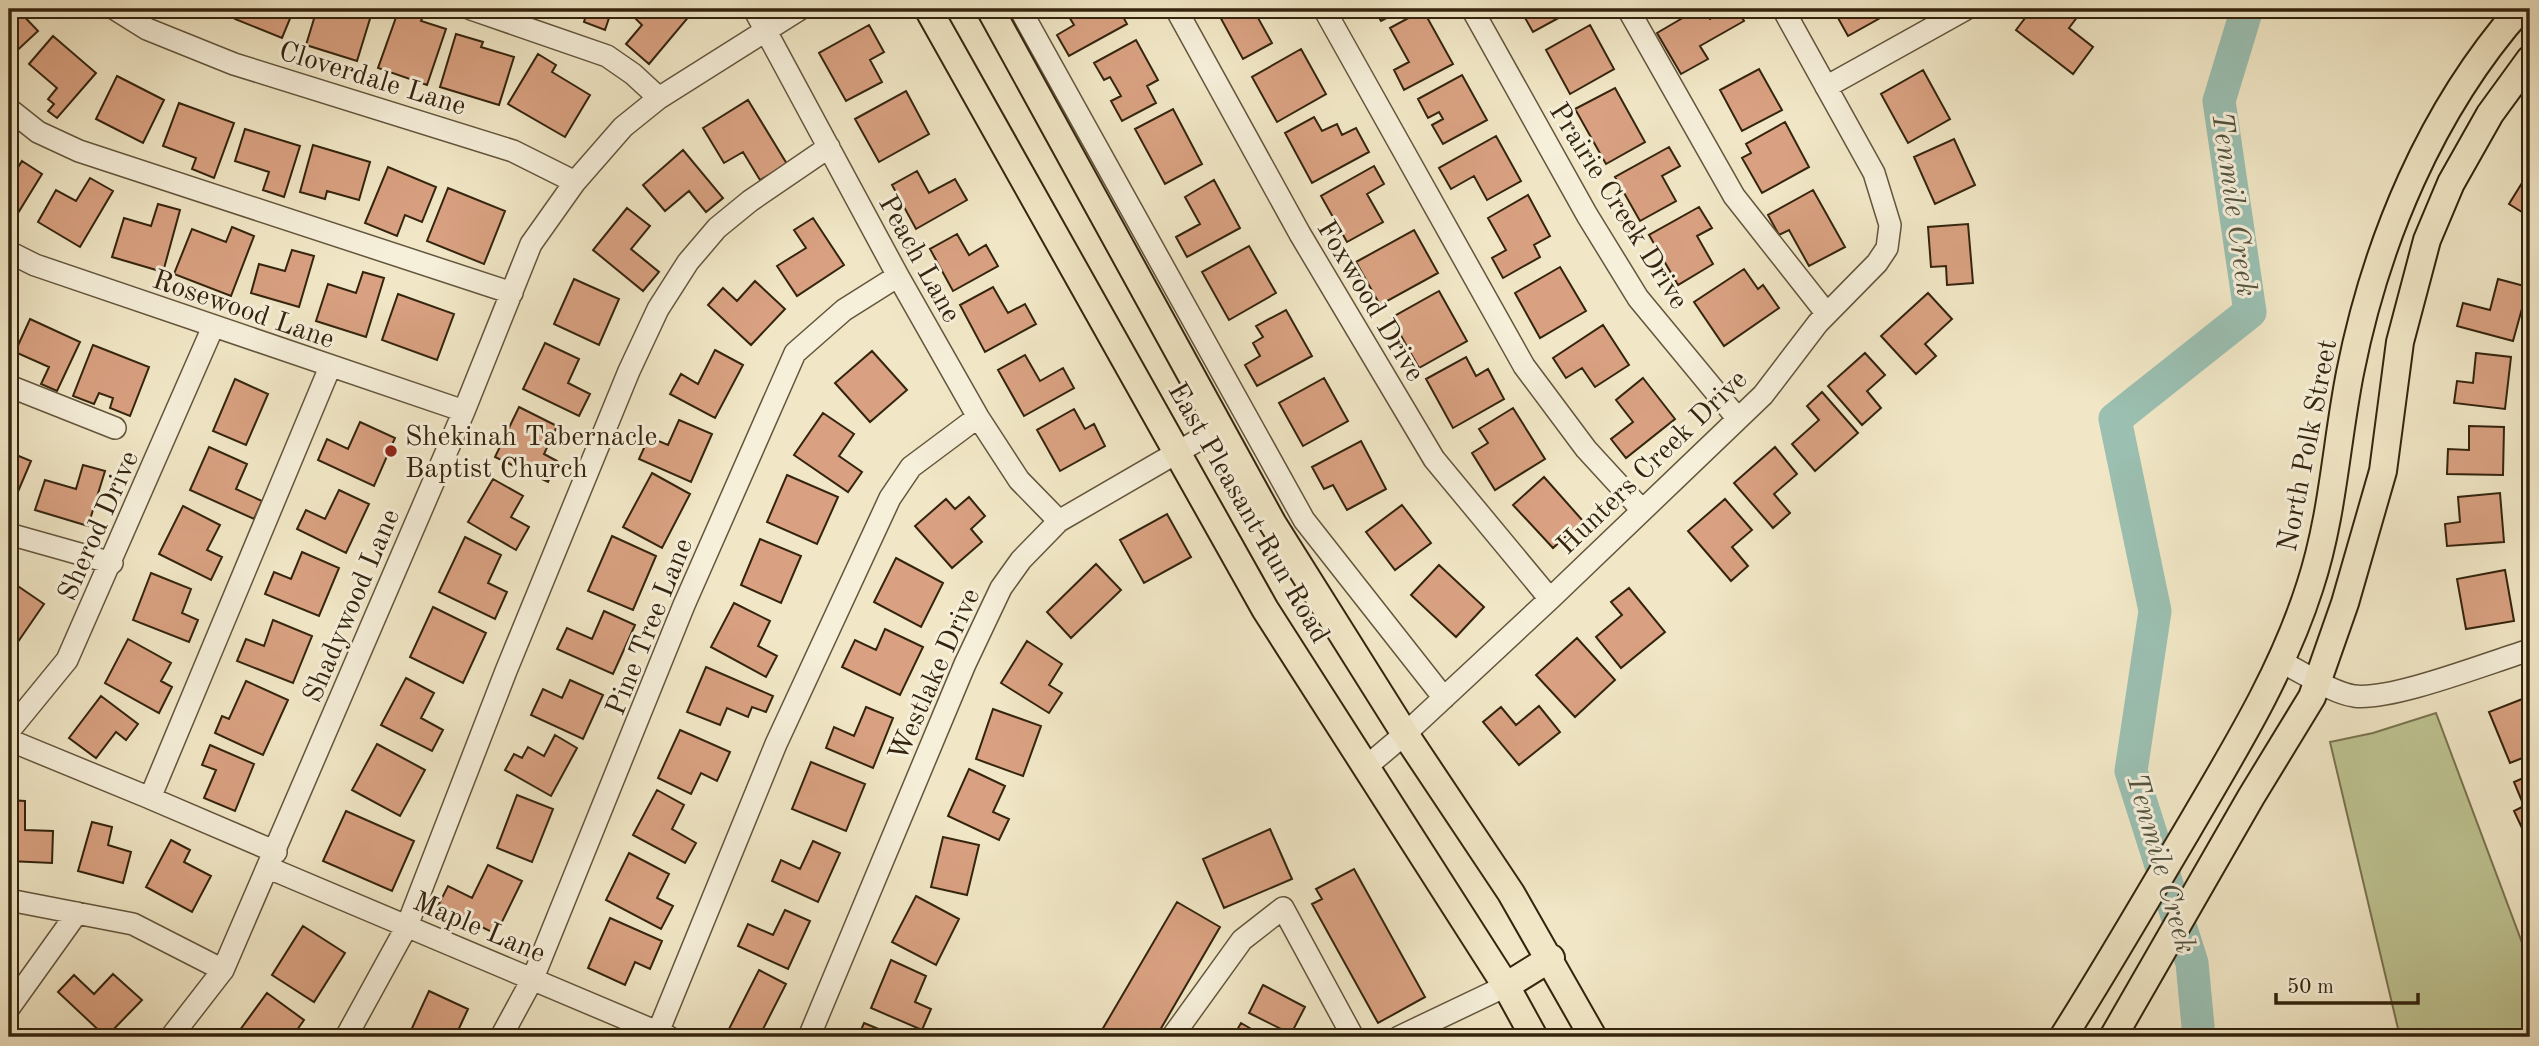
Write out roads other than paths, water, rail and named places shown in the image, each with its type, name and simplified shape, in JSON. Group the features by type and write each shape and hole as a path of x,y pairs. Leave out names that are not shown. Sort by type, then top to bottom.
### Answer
{"main road":[{"name":"East Pleasant Run Road","path":"928,9 1265,609 1506,986 1534,1037"},
{"name":"East Pleasant Run Road","path":"990,9 1273,524 1405,734 1551,958 1593,1037"},
{"name":"North Polk Street","path":"2063,1037 2248,726 2281,662 2310,587 2330,514 2349,376 2369,287 2405,195 2453,99 2500,32 2520,9"},
{"path":"2115,1035 2251,797 2312,697 2346,603 2383,471 2400,342 2427,240 2451,183 2477,137 2530,59"},
{"path":"1506,986 1551,958"}],"street":[{"name":"Cloverdale Lane","path":"115,9 147,29 234,64 513,151 575,182"},
{"path":"471,9 607,56 633,74 659,98"},
{"name":"Peach Lane","path":"754,9 898,276 978,417 1019,480 1059,521"},
{"name":"Shadywood Lane","path":"172,1037 223,970 273,860 464,411 531,244 575,182 623,127 659,98 800,9"},
{"path":"1020,9 1304,520 1444,698"},
{"name":"Foxwood Drive","path":"1176,9 1300,234 1434,459 1550,599"},
{"path":"1324,9 1524,366 1586,449 1642,510"},
{"name":"Prairie Creek Drive","path":"1472,9 1587,215 1638,298 1738,419"},
{"path":"1628,9 1734,196 1826,314"},
{"name":"Hunters Creek Drive","path":"1367,766 1550,599 1763,395 1788,358 1826,314 1878,263 1887,248 1890,225 1874,173 1783,9"},
{"path":"1826,87 1966,9"},
{"path":"9,109 38,132 79,151 512,293"},
{"path":"346,1037 407,926 506,671 658,309 688,262 717,228 750,201 829,147"},
{"name":"Rosewood Lane","path":"9,252 35,265 464,411"},
{"name":"Pine Tree Lane","path":"501,1037 533,978 684,606 795,353 844,310 898,276"},
{"name":"Sherod Drive","path":"9,731 67,660 112,564 213,327"},
{"path":"150,798 330,367"},
{"path":"9,386 115,428"},
{"path":"661,1036 776,744 890,498 911,467 978,417"},
{"name":"Westlake Drive","path":"809,1037 1002,588 1021,560 1059,521 1221,427"},
{"path":"9,534 112,564"},
{"path":"2281,662 2355,696 2405,690 2530,650"},
{"name":"Maple Lane","path":"9,740 150,798 407,926 533,978 661,1036"},
{"path":"9,900 133,925 223,970"},
{"path":"1172,1037 1242,940 1283,908 1353,1037"},
{"path":"9,1008 77,913"},
{"path":"1399,1037 1506,986"}],"waterway":[{"name":"Tenmile Creek","path":"2199,1037 2192,963 2131,771 2155,611 2115,419 2250,312 2219,101 2247,9"}],"place":[{"name":"Shekinah Tabernacle Baptist Church","path":"391,451"}]}
